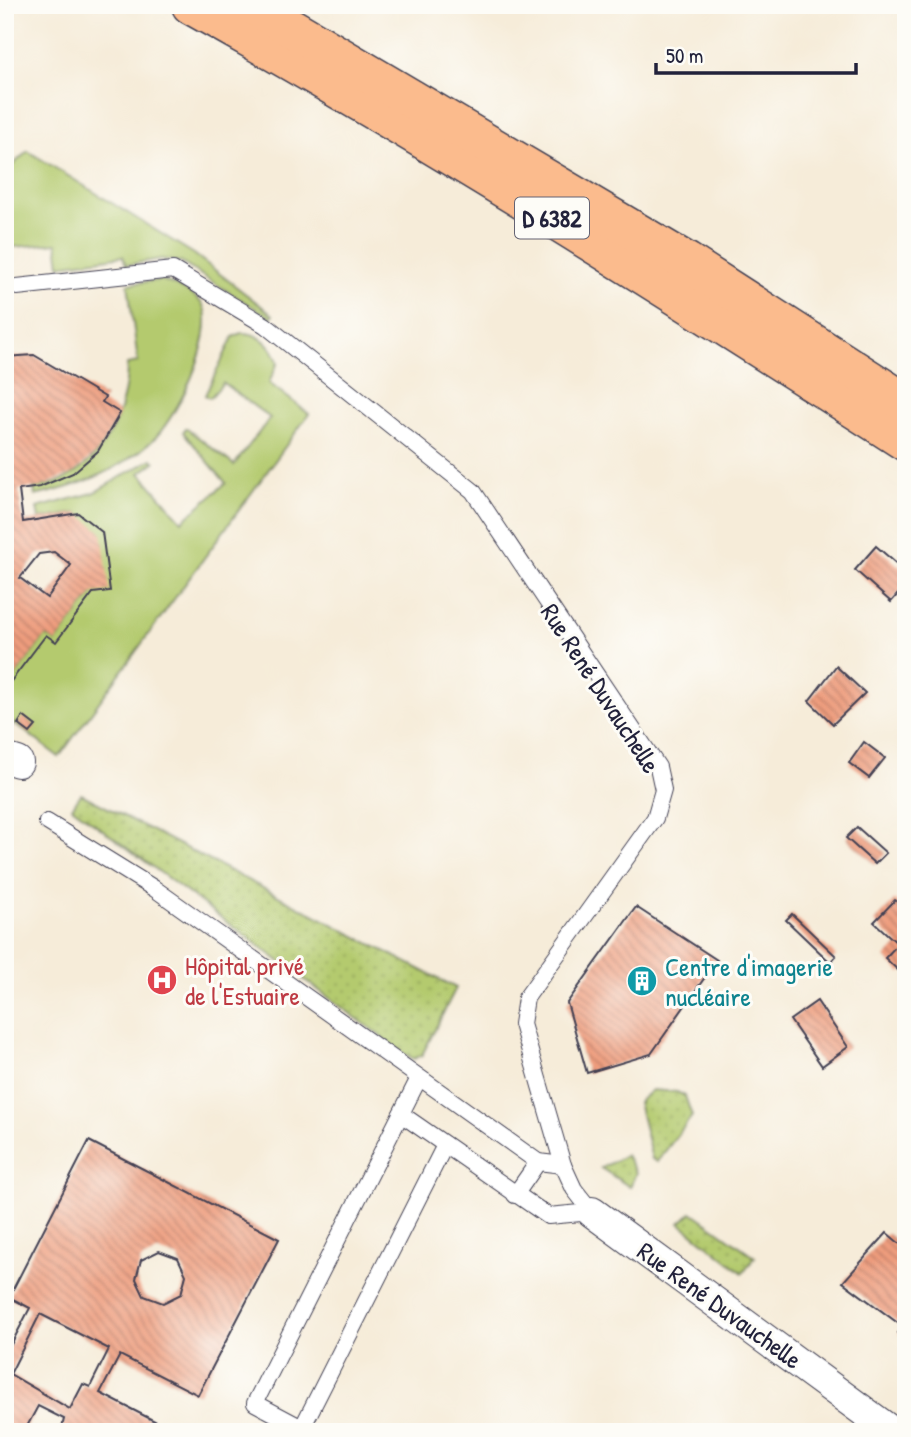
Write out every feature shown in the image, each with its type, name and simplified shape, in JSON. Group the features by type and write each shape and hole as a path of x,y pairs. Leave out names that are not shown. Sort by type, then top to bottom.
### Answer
{"highway":[{"name":"D 6382","path":"191,5 288,59 668,289 906,442"},
{"name":"D 6382","path":"253,5 675,255 906,403"}],"street":[{"name":"Rue René Duvauchelle","path":"592,1212 892,1432"}],"lane":[{"name":"Rue René Duvauchelle","path":"17,287 173,270 265,325 472,491 658,767 663,790 655,818 526,998 522,1024 563,1165 574,1189 592,1212"},
{"path":"47,822 155,889 538,1162 563,1165"},
{"path":"419,1078 255,1403 302,1428 445,1145"},
{"path":"401,1114 548,1216 592,1212"},
{"path":"515,1195 538,1162"}],"green space":[{"path":"28,151 194,254 273,315 271,318 180,262 161,259 126,265 123,256 60,265 57,243 5,248 5,172"},
{"path":"162,280 196,297 203,305 206,319 205,337 182,398 161,431 125,462 67,488 35,496 34,488 56,483 90,460 114,426 126,385 127,364 138,362 128,284"},
{"path":"241,333 254,335 269,346 278,362 269,383 309,414 59,757 14,723 5,733 5,689 46,635 56,642 93,593 78,513 39,519 37,508 93,493 152,459 155,462 140,473 182,521 226,483 183,432 186,428 234,465 270,418 223,383 210,398 205,395 233,337"},
{"path":"81,794 456,988 422,1055 414,1059 406,1055 72,807"},
{"path":"652,1090 677,1092 685,1096 692,1116 657,1162 652,1159 638,1102"},
{"path":"626,1155 636,1173 630,1187 601,1168"},
{"path":"692,1212 755,1257 743,1273 680,1223"}],"building":[{"path":"34,355 105,397 102,402 120,413 98,451 73,473 40,487 19,490 23,522 78,513 102,532 110,591 93,593 56,642 46,635 5,689 5,357","holes":["54,552 71,565 47,598 20,578 39,554"]},
{"path":"876,546 906,572 906,585 891,602 855,570"},
{"path":"836,666 865,693 833,724 809,701"},
{"path":"23,716 36,726 30,733 18,724"},
{"path":"864,742 885,758 869,778 849,763"},
{"path":"857,827 886,853 875,864 846,838"},
{"path":"895,900 906,909 906,968 901,973 885,958 898,944 874,922"},
{"name":"Centre d'imagerie nucléaire","path":"636,907 717,960 651,1054 587,1073 567,1003"},
{"path":"792,914 836,956 830,962 786,920"},
{"path":"817,1001 848,1047 822,1066 790,1020"},
{"path":"89,1141 279,1239 198,1395 120,1355 100,1393 176,1432 61,1432 64,1419 38,1406 24,1432 5,1432 5,1356 30,1308 9,1297","holes":["159,1251 178,1258 186,1275 181,1294 163,1303 144,1296 136,1279 141,1260","40,1314 109,1349 90,1387 83,1384 70,1409 10,1374"]},
{"path":"887,1233 906,1249 906,1340 898,1333 903,1327 843,1282"}],"place":[{"name":"Hôpital privé de l'Estuaire","path":"162,980"},
{"name":"Centre d'imagerie nucléaire","path":"642,981"}]}
